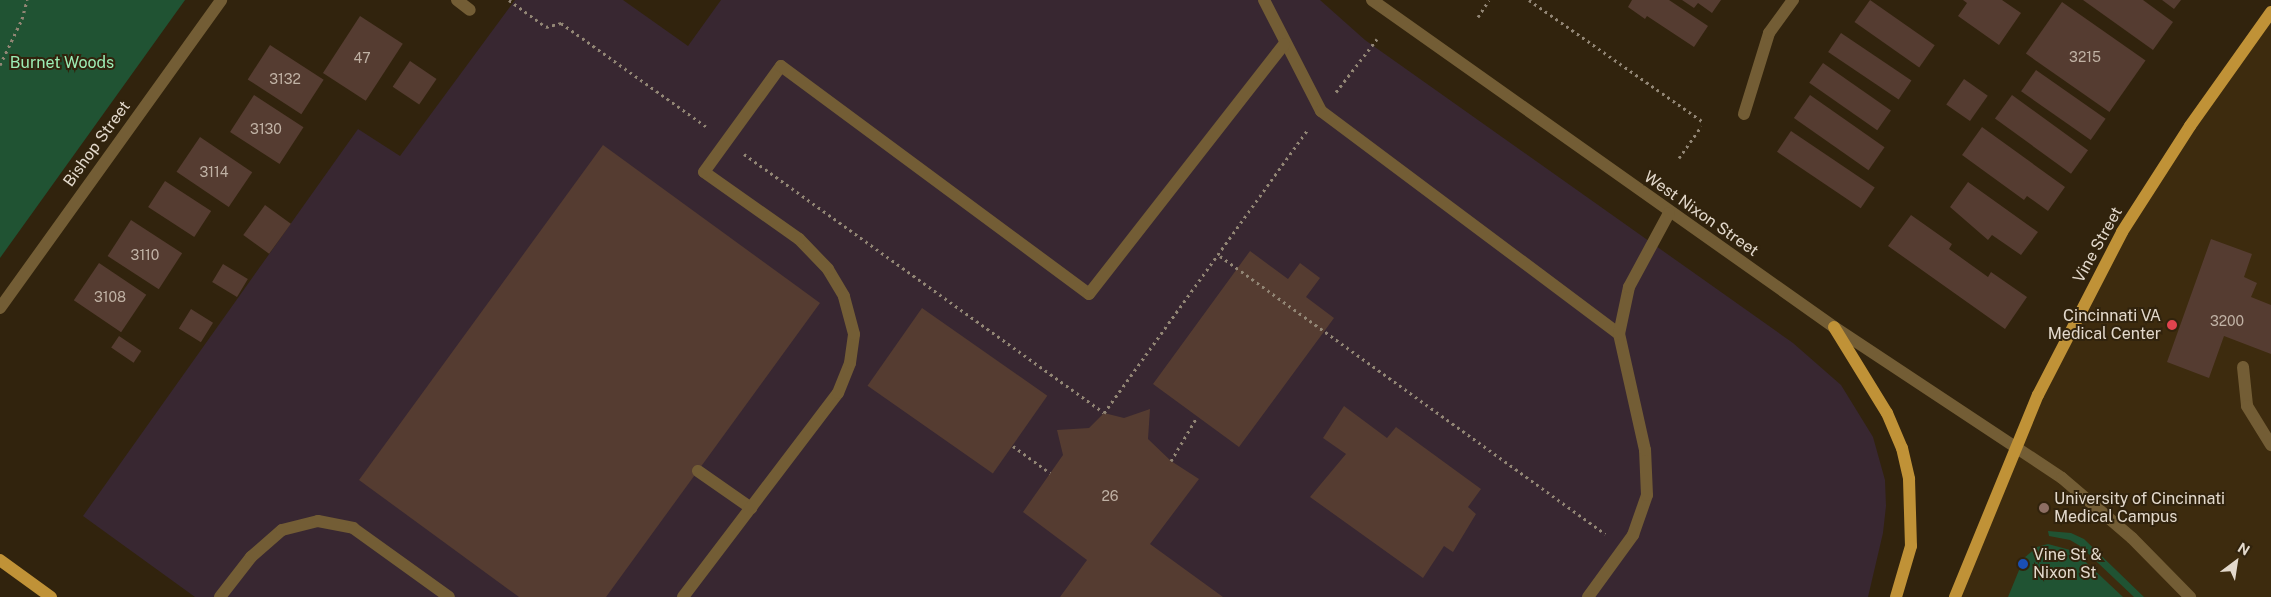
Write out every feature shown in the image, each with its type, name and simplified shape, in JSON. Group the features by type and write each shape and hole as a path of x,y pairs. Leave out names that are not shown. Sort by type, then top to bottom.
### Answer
{"main road":[{"name":"Vine Street","path":"1955,597 2014,449 2038,395 2122,232 2190,126 2271,12"},
{"path":"1834,327 1887,413 1902,448 1910,479 1911,546 1896,597"},
{"path":"0,560 51,597"}],"street":[{"name":"Bishop Street","path":"0,308 221,0"},
{"path":"456,0 470,10"},
{"path":"1264,0 1284,44 1321,110 1620,334"},
{"name":"West Nixon Street","path":"1372,0 1669,213 2014,449 2062,478 2132,538 2190,597"},
{"path":"1744,114 1769,33 1793,0"},
{"path":"683,597 838,393 850,363 854,334 844,296 828,269 799,239 704,172 781,66 1090,294 1284,44"},
{"path":"1588,597 1633,536 1647,495 1645,450 1620,334 1629,287 1669,213"},
{"path":"2242,367 2247,406 2271,445"},
{"path":"698,470 750,508"},
{"path":"220,597 251,557 282,530 318,521 353,528 449,597"}],"path":[{"path":"0,65 22,19 27,0"},
{"path":"509,0 546,27 561,23 1104,413 1220,256 1321,110 1377,39"},
{"path":"1478,17 1489,0"},
{"path":"1529,0 1701,123 1679,158"},
{"path":"1220,256 1624,548"},
{"path":"1171,461 1198,416"},
{"path":"1013,446 1050,473"}],"shaded area":[{"path":"515,0 623,0 688,46 721,0 1320,0 1365,40 1793,343 1841,385 1873,437 1885,480 1886,506 1883,533 1868,597 195,597 83,516 358,129 400,156"},
{"name":"Cincinnati VA Medical Center","path":"2271,12 2271,597 1955,597 2014,449 2122,232"}],"green space":[{"name":"Burnet Woods","path":"0,0 185,0 0,258"},
{"path":"2048,531 2071,533 2084,539 2144,597 2134,597 2080,546 2070,540 2049,536"},
{"path":"2048,544 2074,551 2123,597 2008,597 2024,558 2037,547"}],"building":[{"path":"1632,0 1669,0 1708,26 1694,47 1647,16 1645,19 1628,7"},
{"path":"1682,0 1721,0 1712,13 1698,3 1694,8"},
{"path":"1870,0 1935,45 1919,67 1855,22"},
{"path":"1963,0 2002,0 2021,13 1999,45 1958,16 1967,3"},
{"path":"2083,0 2143,0 2173,22 2153,50"},
{"path":"2162,0 2181,0 2174,9"},
{"path":"2062,2 2146,61 2109,112 2026,54"},
{"path":"360,16 403,44 366,101 323,73"},
{"path":"1841,33 1911,81 1899,100 1828,52"},
{"path":"270,45 324,80 301,114 248,79"},
{"path":"410,61 437,79 419,105 393,87"},
{"path":"1823,63 1891,111 1877,130 1809,83"},
{"path":"2036,70 2106,119 2091,140 2021,91"},
{"path":"1964,79 1988,96 1970,121 1946,104"},
{"path":"254,95 303,127 280,164 230,132"},
{"path":"1810,95 1885,147 1868,170 1794,118"},
{"path":"2012,95 2088,150 2071,174 1995,118"},
{"path":"1982,127 2065,187 2048,211 2027,196 2024,200 1962,155"},
{"path":"1791,131 1875,187 1861,208 1777,152"},
{"path":"200,137 252,172 229,207 177,172"},
{"path":"603,145 820,303 606,597 519,597 359,480"},
{"path":"165,181 211,211 194,237 148,207"},
{"path":"1968,182 2038,232 2021,255 1992,235 1988,240 1950,207"},
{"path":"265,205 291,224 269,254 243,235"},
{"path":"1911,215 1952,244 1949,249 1988,277 1991,272 2027,297 2005,329 1888,246"},
{"path":"131,220 182,253 159,289 108,256"},
{"path":"2211,239 2252,254 2244,277 2257,283 2251,297 2271,305 2271,354 2224,336 2209,378 2167,362"},
{"path":"1250,251 1288,279 1300,263 1320,278 1306,297 1334,318 1239,447 1153,384"},
{"path":"99,263 146,295 121,332 74,300"},
{"path":"223,264 248,279 237,297 212,282"},
{"path":"922,308 1047,396 993,474 868,386"},
{"path":"191,309 213,323 201,342 179,329"},
{"path":"119,336 141,351 134,363 111,348"},
{"path":"1344,406 1387,438 1396,427 1481,489 1468,507 1476,514 1453,552 1444,546 1423,578 1310,497 1346,454 1323,438"},
{"path":"1150,409 1148,439 1171,461 1199,479 1150,544 1223,597 1060,597 1087,560 1023,512 1063,455 1057,430 1089,428 1104,413 1124,418"}],"place":[{"name":"Cincinnati VA Medical Center","path":"2172,325"},
{"name":"University of Cincinnati Medical Campus","path":"2044,508"},
{"name":"Vine St & Nixon St","path":"2023,564"}]}
